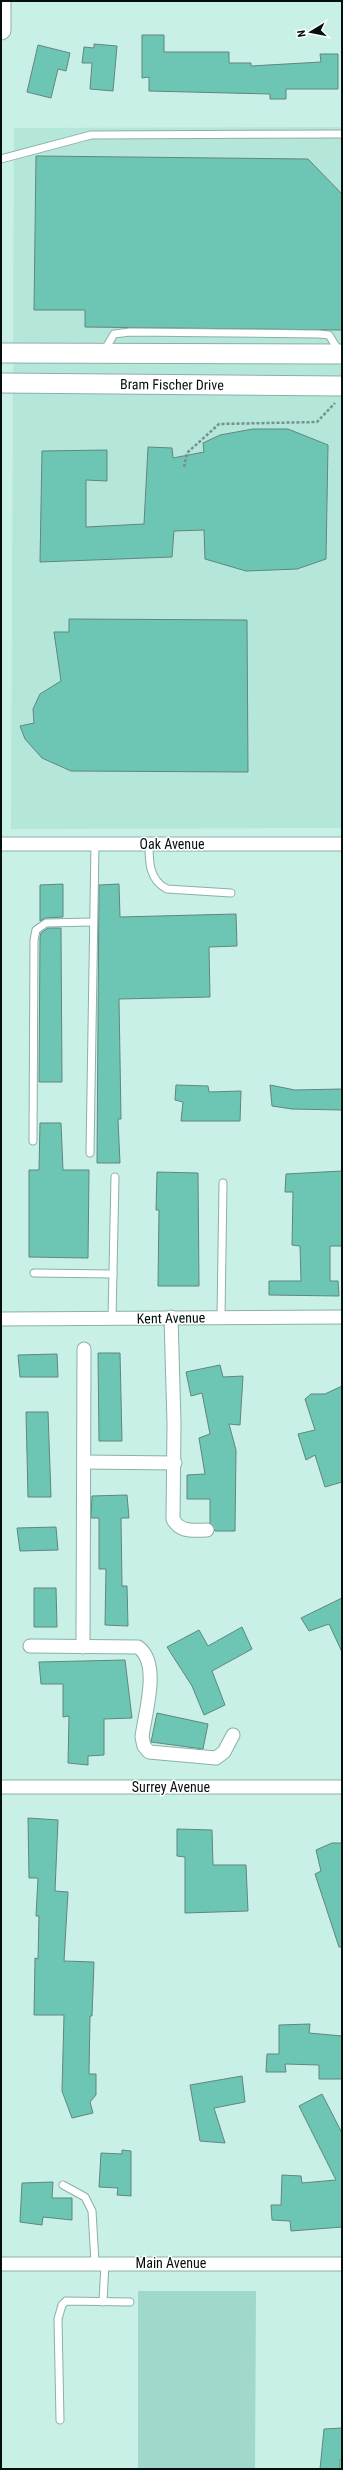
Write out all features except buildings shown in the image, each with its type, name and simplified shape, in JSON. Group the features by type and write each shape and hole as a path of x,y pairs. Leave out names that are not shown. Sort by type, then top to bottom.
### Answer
{"main road":[{"path":"1,1 1,30"},
{"path":"1,352 342,354"},
{"name":"Bram Fischer Drive","path":"1,384 340,393"}],"street":[{"name":"Oak Avenue","path":"1,844 342,844"},
{"path":"171,1317 175,1463 174,1519 177,1526 188,1530 207,1530"},
{"name":"Kent Avenue","path":"1,1319 342,1317"},
{"path":"83,1647 84,1349"},
{"path":"84,1462 175,1463"},
{"path":"30,1646 138,1647 145,1652 151,1670 142,1737 144,1746 149,1752 216,1758 224,1752 233,1735"},
{"name":"Surrey Avenue","path":"1,1787 342,1787"},
{"name":"Main Avenue","path":"1,2264 342,2264"}],"lane":[{"path":"1,159 51,144 91,135 342,134"},
{"path":"90,1153 95,844"},
{"path":"149,844 149,865 159,885 167,889 230,893"},
{"path":"33,1141 34,940 36,930 46,923 93,922"},
{"path":"112,1319 115,1178"},
{"path":"221,1317 223,1183"},
{"path":"34,1273 113,1274"},
{"path":"63,2185 85,2197 92,2212 100,2263 103,2302"},
{"path":"60,2420 58,2319 60,2309 66,2301 130,2302"}],"path":[{"path":"184,467 186,454 219,424 317,422 340,393"}],"shaded area":[{"path":"342,127 342,828 11,829 14,128"},
{"path":"138,2291 256,2291 255,2469 138,2469"}]}
